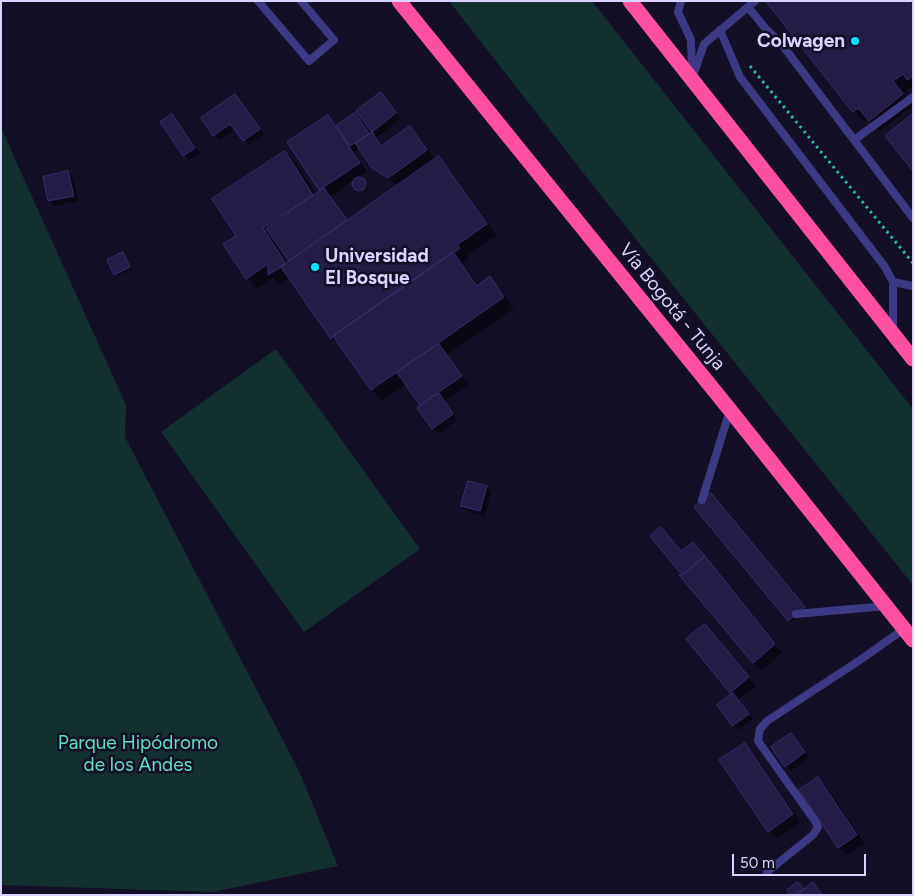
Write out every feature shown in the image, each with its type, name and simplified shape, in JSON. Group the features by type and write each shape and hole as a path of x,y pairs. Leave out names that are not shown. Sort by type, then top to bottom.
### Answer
{"highway":[{"name":"Vía Bogotá - Tunja","path":"399,1 730,410 908,634"},
{"path":"630,1 913,359"}],"lane":[{"path":"258,1 309,62 334,40 301,1"},
{"path":"681,1 678,12 691,40 692,79"},
{"path":"692,79 704,44 755,1"},
{"path":"747,8 780,42 913,218"},
{"path":"720,30 740,77 885,267 892,282 893,334"},
{"path":"854,140 913,97"},
{"path":"892,282 913,286"},
{"path":"702,500 730,410"},
{"path":"796,614 886,606"},
{"path":"767,872 813,835 818,827 758,741 760,729 767,721 860,660 908,634"}],"green space":[{"path":"449,1 592,1 913,409 913,585 603,198"},
{"name":"Parque Hipódromo de los Andes","path":"1,128 126,405 125,437 299,771 338,866 213,892 1,885"},
{"path":"276,349 420,549 304,632 161,432"}],"building":[{"name":"Colwagen","path":"766,1 908,1 913,7 913,76 907,80 903,74 893,81 903,94 869,121 858,108 853,112"},
{"path":"381,92 396,113 372,132 356,111"},
{"path":"235,94 260,129 243,141 230,124 213,136 201,118"},
{"path":"355,113 369,134 350,146 336,126"},
{"path":"172,114 195,148 183,156 160,122"},
{"path":"913,114 913,171 885,136"},
{"path":"328,115 360,163 319,190 287,142"},
{"path":"410,126 427,150 388,178 372,168 355,143 372,132 381,146"},
{"path":"285,151 313,195 263,228 286,264 268,275 268,264 246,279 223,244 236,236 212,199"},
{"path":"439,156 487,224 457,245 460,248 331,339 281,267"},
{"path":"68,171 74,196 48,201 43,177"},
{"path":"359,177 364,179 366,184 364,189 359,191 354,189 352,184 354,179"},
{"path":"324,188 347,220 289,261 266,229"},
{"path":"123,252 130,267 114,275 107,260"},
{"path":"453,252 477,286 490,276 504,297 371,390 333,336"},
{"path":"439,344 462,376 420,405 397,373"},
{"path":"439,393 453,414 432,429 417,408"},
{"path":"468,481 487,486 480,511 461,506"},
{"path":"711,493 805,607 788,621 694,507"},
{"path":"661,527 681,551 693,542 705,556 682,575 650,536"},
{"path":"705,556 775,644 753,663 679,575 682,575"},
{"path":"705,624 749,677 730,693 686,639"},
{"path":"733,693 749,714 732,726 717,705"},
{"path":"791,733 805,752 785,767 771,747"},
{"path":"745,743 793,814 768,832 719,760"},
{"path":"818,777 857,835 838,848 799,790"},
{"path":"798,882 804,889 796,895 791,895 787,890"},
{"path":"813,882 822,895 796,895 804,889"}],"place":[{"name":"Colwagen","path":"855,41"},
{"name":"Universidad El Bosque","path":"315,267"}]}
